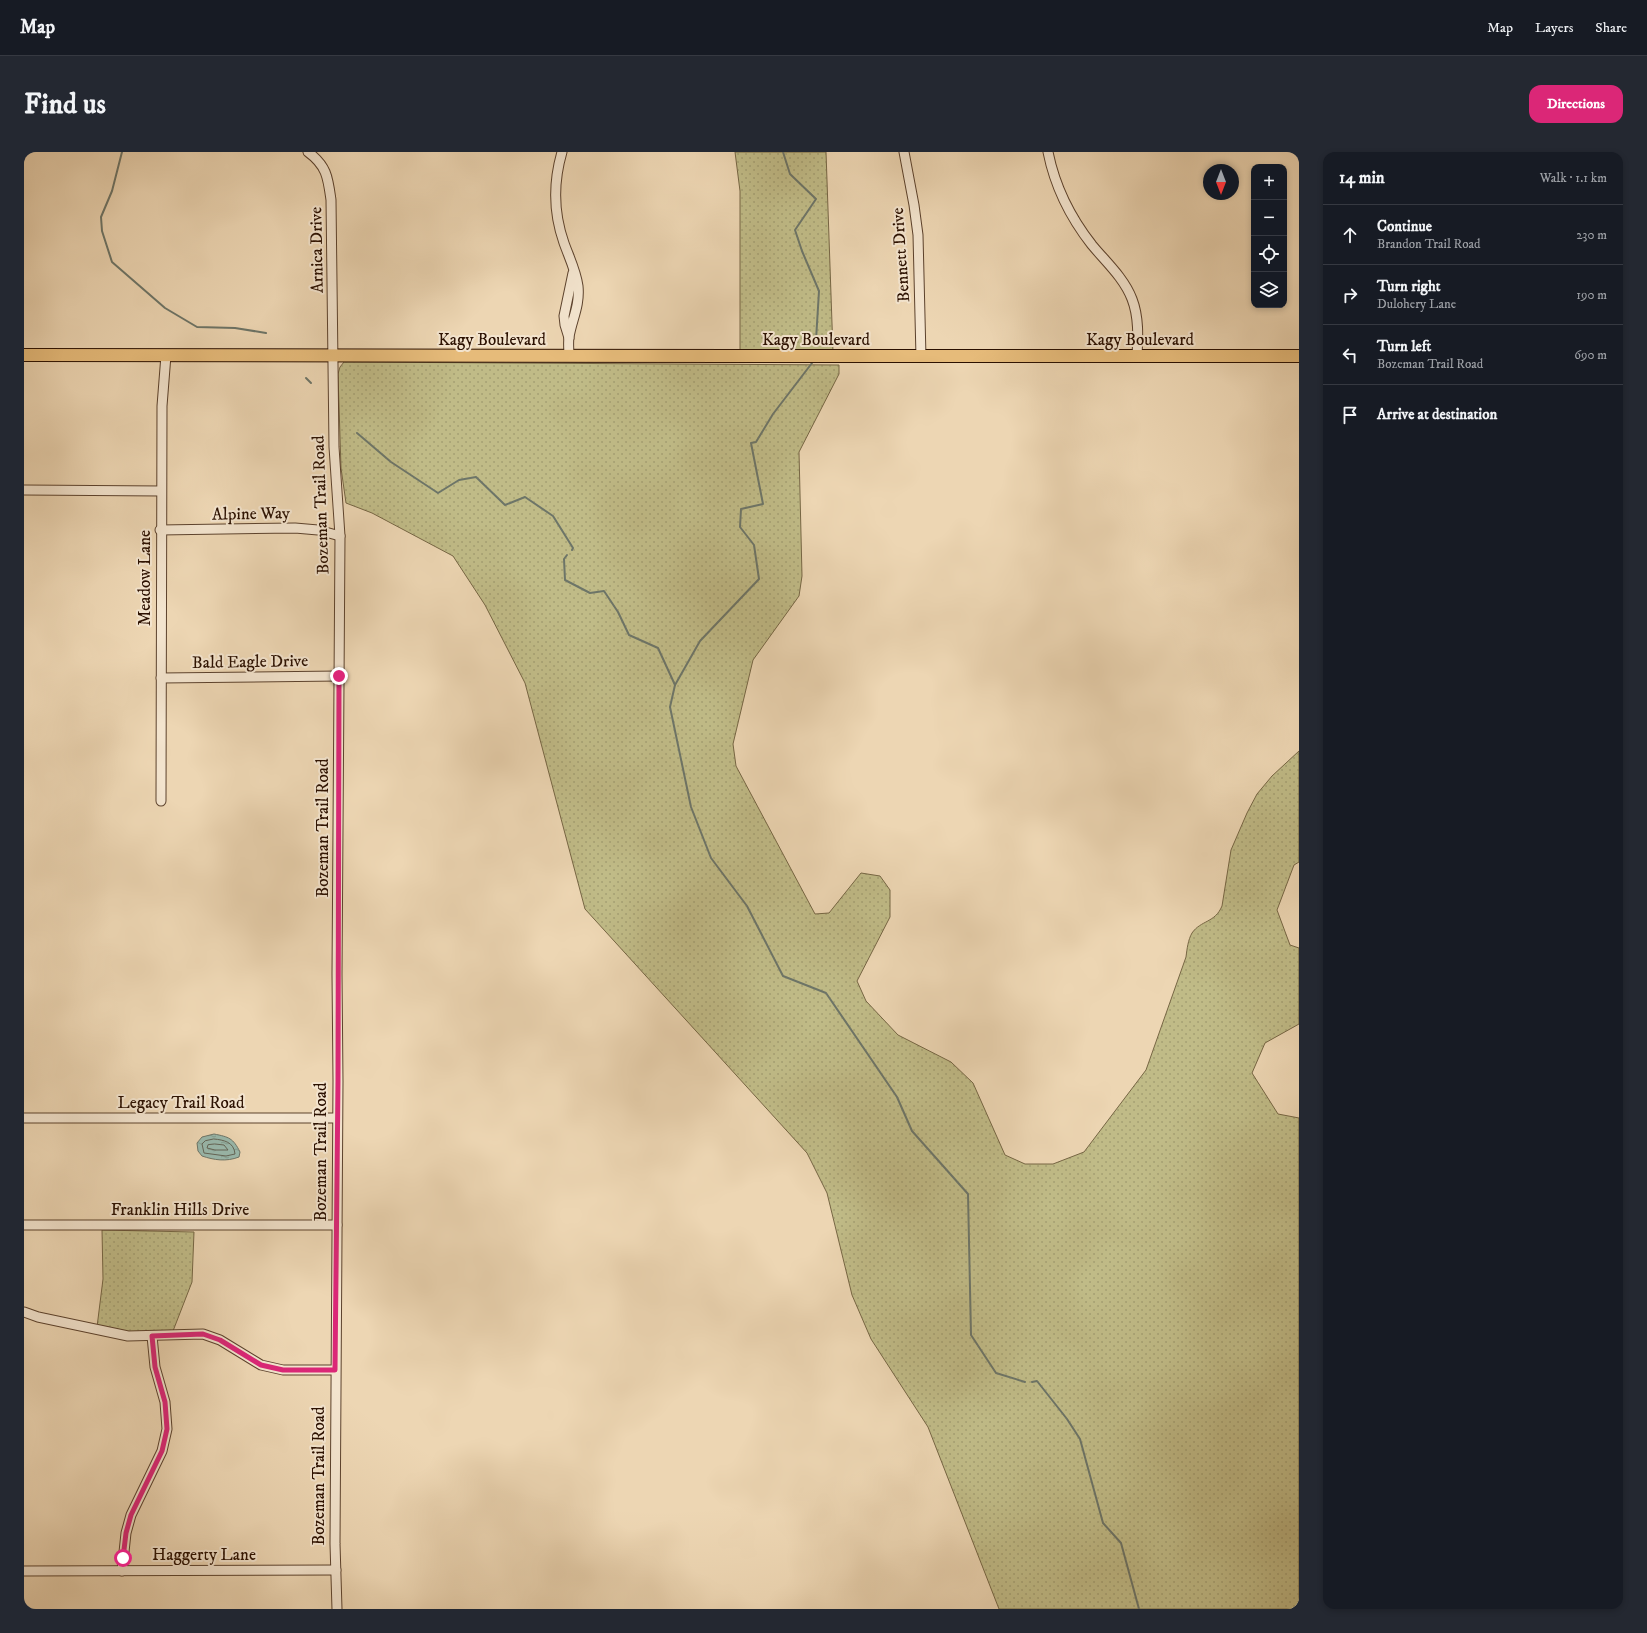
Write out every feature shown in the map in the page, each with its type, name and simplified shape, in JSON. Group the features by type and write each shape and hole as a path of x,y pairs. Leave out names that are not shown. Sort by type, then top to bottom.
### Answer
{"main road":[{"path":"24,355 332,356"},
{"name":"Kagy Boulevard","path":"332,356 1299,356"}],"street":[{"name":"Arnica Drive","path":"308,152 324,168 328,179 331,200 332,356"},
{"path":"562,152 555,182 554,198 556,216 573,268 573,279 564,316 569,338 569,356"},
{"name":"Bennett Drive","path":"904,152 918,235 921,356"},
{"path":"1048,152 1058,187 1066,206 1091,244 1127,288 1132,299 1138,326 1137,356"},
{"name":"Meadow Lane","path":"161,800 160,530 162,406 166,355"},
{"name":"Bozeman Trail Road","path":"332,356 334,447 340,536 340,804 334,1544 337,1609"},
{"path":"24,490 161,491"},
{"name":"Alpine Way","path":"160,530 295,528 318,530 340,536"},
{"name":"Bald Eagle Drive","path":"161,678 339,676"},
{"name":"Legacy Trail Road","path":"24,1118 337,1118"},
{"name":"Franklin Hills Drive","path":"24,1225 337,1225"},
{"path":"24,1312 38,1317 128,1336 203,1334 220,1340 261,1365 283,1370 335,1370"},
{"path":"122,1571 126,1533 131,1515 162,1451 167,1429 165,1402 155,1367 152,1336"},
{"name":"Haggerty Lane","path":"24,1571 336,1570"}],"shaded area":[{"path":"735,152 826,152 833,352 740,353 740,191"},
{"path":"344,362 839,365 839,374 799,452 802,576 799,596 753,660 733,744 736,766 815,914 829,913 861,873 880,876 890,890 890,917 857,981 866,1001 898,1035 951,1062 973,1083 1005,1155 1025,1164 1053,1164 1084,1152 1146,1070 1186,957 1192,933 1216,916 1222,906 1231,850 1247,813 1257,794 1272,776 1299,751 1299,862 1294,865 1277,910 1290,945 1299,948 1299,1024 1265,1043 1252,1073 1278,1114 1299,1118 1299,1609 999,1609 928,1427 871,1339 852,1295 827,1193 807,1153 585,909 525,683 485,605 453,556 372,513 346,503 341,468 338,374 340,367"},
{"path":"102,1230 194,1232 192,1282 173,1331 136,1333 97,1327 103,1279"}],"water":[{"path":"214,1134 227,1137 233,1141 240,1152 239,1157 229,1160 220,1160 202,1156 198,1151 197,1143 202,1137"}],"waterway":[{"path":"122,152 112,191 101,217 102,231 112,262 165,308 197,327 235,328 266,333"},
{"path":"783,152 790,174 816,199 795,230 819,291 816,340"},
{"path":"812,360 812,363 773,414 756,442 751,443 763,504 741,509 740,527 754,545 759,579 700,641 675,685 670,707 691,807 711,858 747,906 783,976 826,993 897,1097 912,1131 968,1194 971,1335 996,1373 1025,1382"},
{"path":"306,378 311,383"},
{"path":"357,433 391,462 438,493 459,480 476,477 505,505 525,497 553,516 573,548 572,550"},
{"path":"567,555 564,559 565,580 590,593 604,591 618,612 629,635 658,648 675,685"},
{"path":"1032,1382 1037,1381 1067,1419 1080,1439 1103,1523 1121,1543 1139,1609"}],"route":[{"path":"123,1558 124,1539 131,1515 157,1463 165,1443 167,1429 165,1402 155,1367 152,1336 196,1333 203,1334 220,1340 250,1360 261,1365 283,1370 335,1370 338,1081 337,974 340,804 339,676"}]}
